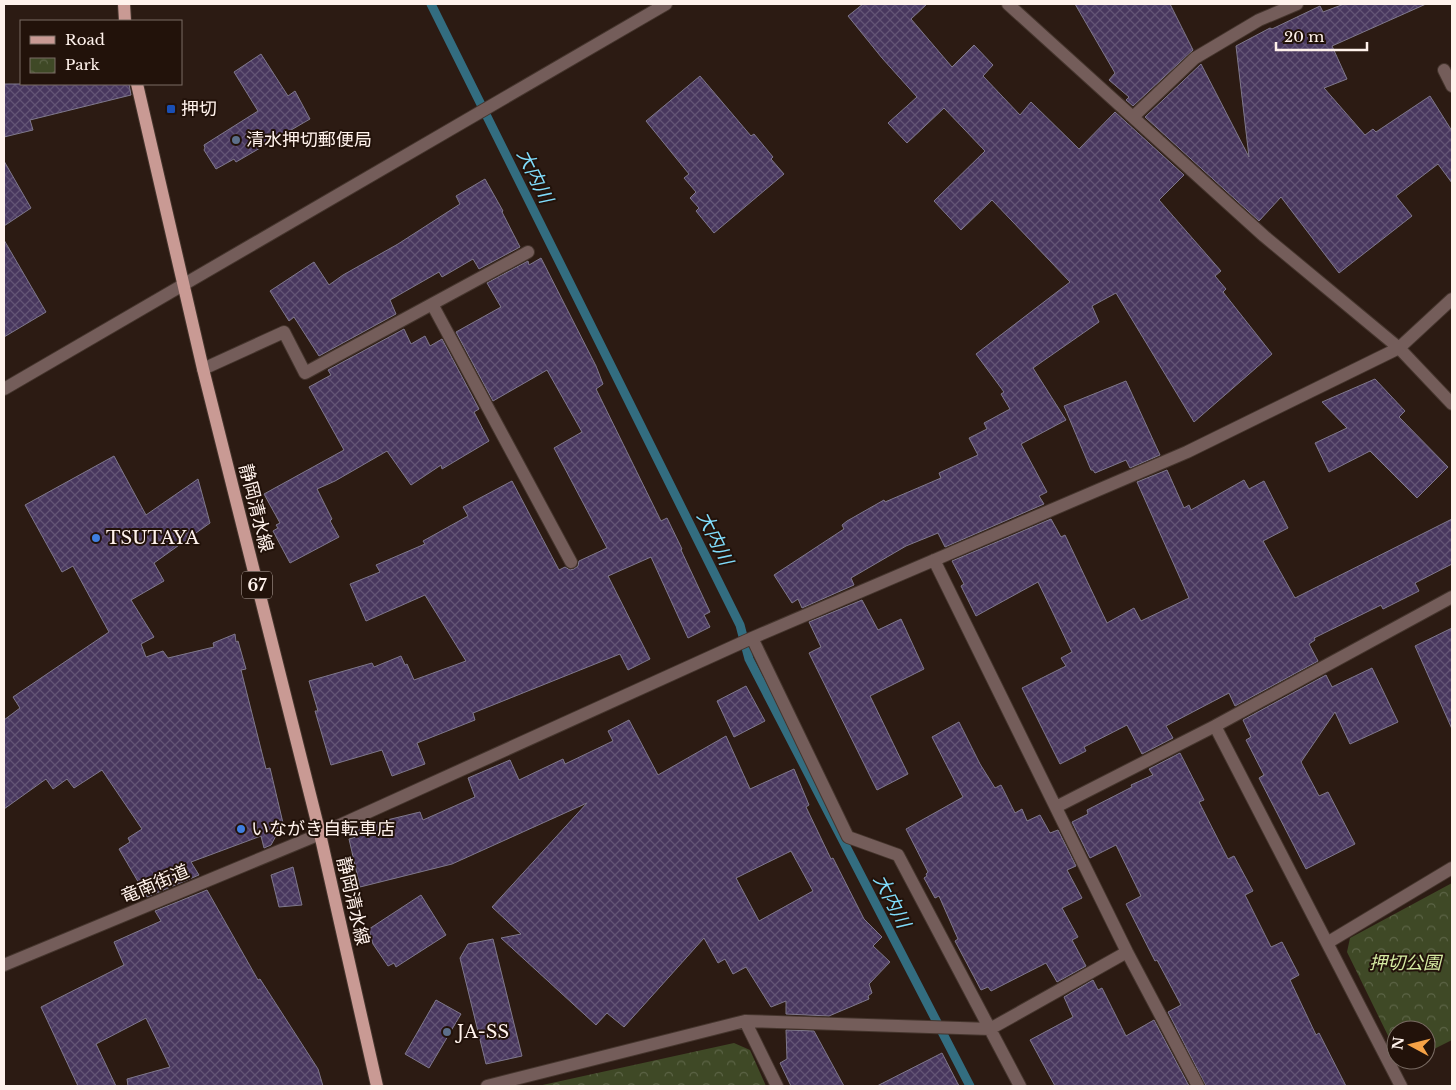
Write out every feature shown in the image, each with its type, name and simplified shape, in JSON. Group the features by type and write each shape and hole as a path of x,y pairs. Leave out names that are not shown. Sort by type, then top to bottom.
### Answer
{"main road":[{"path":"124,4 125,20"},
{"name":"静岡清水線","path":"137,85 203,369 320,834 377,1086"}],"street":[{"path":"4,389 666,4"},
{"path":"1008,4 1264,236 1399,348 1452,404"},
{"path":"1134,117 1195,58 1259,20 1297,4"},
{"path":"1444,70 1452,86"},
{"path":"203,369 284,332 305,373 528,252"},
{"name":"竜南街道","path":"4,966 320,834 752,638 1187,452 1399,348 1452,299"},
{"path":"432,304 570,562"},
{"path":"934,560 1127,952 1198,1086"},
{"path":"1056,806 1214,726 1452,597"},
{"path":"752,638 848,837 898,855 1020,1086"},
{"path":"1214,726 1402,1086"},
{"path":"1327,943 1452,868"},
{"path":"487,1086 745,1021 990,1029 1127,952"},
{"path":"745,1021 777,1086"}],"green space":[{"name":"押切公園","path":"1452,883 1452,1040 1436,1048 1436,1020 1386,1020 1386,1032 1347,952 1350,938"},
{"path":"734,1043 750,1050 766,1086 538,1086"}],"building":[{"path":"863,4 927,4 911,19 952,67 974,45 993,65 983,76 1020,115 1031,102 1079,149 1115,112 1184,175 1159,200 1221,271 1215,276 1226,289 1223,292 1272,354 1194,422 1116,293 1092,306 1099,322 1033,368 1066,420 1021,444 1047,492 1039,496 1044,504 945,547 938,533 906,546 851,578 854,585 802,608 798,599 792,603 774,575 844,529 842,525 847,521 884,500 885,502 941,478 939,473 978,455 969,438 987,429 984,423 1010,409 1001,394 1004,392 976,354 1070,282 992,200 961,230 934,201 985,151 944,108 907,143 888,123 917,97 848,16"},
{"path":"1075,4 1170,4 1193,50 1133,106 1126,100 1129,97 1109,80 1115,73"},
{"path":"1344,4 1426,4 1332,46 1347,79 1324,88 1365,135 1373,129 1376,132 1430,96 1452,131 1452,183 1438,164 1396,196 1412,216 1339,273 1281,197 1259,221 1145,117 1201,64 1249,157 1236,46 1270,28 1272,29 1320,6 1323,12"},
{"path":"261,54 288,96 295,91 310,119 236,162 234,159 216,169 204,150 204,145 258,111 234,72"},
{"path":"700,76 751,136 754,134 784,174 714,233 696,211 699,208 690,198 696,192 684,178 689,174 646,121"},
{"path":"4,84 129,85 131,95 30,120 33,130 4,137"},
{"path":"4,161 31,208 4,226"},
{"path":"485,179 520,247 479,269 473,259 442,277 439,272 390,300 396,314 319,356 294,317 289,321 270,291 314,262 329,285 460,204 456,196"},
{"path":"4,240 46,312 4,337"},
{"path":"541,258 596,366 603,384 596,389 661,521 667,518 682,549 710,612 704,615 710,627 688,638 651,557 608,576 650,659 628,670 620,654 473,713 475,720 417,743 425,764 392,776 382,750 331,765 315,711 318,711 309,681 372,663 374,667 401,656 414,680 466,661 425,595 366,621 350,584 380,572 376,565 425,544 423,541 468,516 463,507 512,481 559,570 565,567 570,570 574,569 578,566 579,561 607,548 554,448 582,432 547,370 493,401 456,332 501,307 487,283 528,261 529,265"},
{"path":"404,329 411,344 425,336 430,346 442,339 479,409 474,412 489,441 442,469 441,465 411,485 387,451 335,481 317,489 332,519 330,521 339,537 290,563 273,531 278,528 276,525 280,523 264,494 344,450 309,387 331,375 328,370"},
{"path":"1375,379 1405,411 1399,417 1448,467 1417,498 1370,451 1329,472 1315,443 1347,428 1322,402"},
{"path":"1126,381 1160,455 1130,468 1126,460 1095,473 1091,470 1064,406"},
{"path":"114,456 146,515 198,479 210,523 154,563 164,581 131,600 154,637 141,644 146,657 163,651 168,658 214,647 213,643 235,634 246,669 241,670 266,769 270,768 283,823 271,845 264,848 261,836 191,862 199,875 147,897 119,849 130,842 128,838 142,829 102,770 74,788 67,779 53,789 46,779 4,809 4,720 20,708 13,697 109,632 73,566 62,572 25,505"},
{"path":"1167,470 1184,508 1189,505 1191,510 1244,480 1249,489 1264,481 1288,528 1263,541 1295,598 1452,519 1452,564 1415,583 1419,591 1383,609 1381,605 1314,638 1315,640 1309,644 1318,661 1235,706 1229,693 1166,726 1173,738 1142,754 1127,725 1084,747 1086,751 1060,764 1022,688 1066,666 1061,658 1072,652 1038,582 976,616 961,586 964,584 952,561 1051,519 1061,537 1065,535 1107,623 1134,608 1141,621 1189,598 1137,482"},
{"path":"862,600 878,630 901,619 924,669 870,696 908,774 877,790 809,653 821,647 809,622"},
{"path":"1452,628 1452,729 1415,646"},
{"path":"1372,668 1398,722 1350,744 1335,712 1301,762 1319,796 1328,792 1355,844 1306,869 1259,778 1264,775 1246,740 1251,737 1243,720 1326,675 1332,687"},
{"path":"746,686 765,721 734,737 717,701"},
{"path":"629,720 658,775 726,736 750,789 794,769 809,805 806,807 831,859 833,858 864,919 882,937 873,946 890,962 869,984 872,993 868,996 869,999 829,1016 786,1014 786,1001 771,1007 746,967 733,974 725,959 718,963 704,938 624,1027 607,1013 596,1025 501,938 521,934 492,907 587,803 452,864 360,887 349,839 356,837 354,828 420,812 423,820 475,797 468,778 510,760 519,780 563,759 565,764 613,741 608,731","holes":["791,851 813,891 759,921 736,878"]},
{"path":"959,722 980,764 995,788 1001,785 1015,813 1022,809 1027,821 1040,815 1050,833 1058,830 1076,866 1067,870 1082,898 1062,908 1078,937 1072,940 1086,966 1057,982 1046,963 991,991 988,987 981,990 955,941 958,939 939,896 935,898 924,878 928,872 906,829 963,797 932,737"},
{"path":"1180,753 1204,800 1199,802 1228,859 1234,856 1253,891 1245,895 1271,947 1282,942 1299,975 1290,980 1316,1035 1319,1033 1346,1086 1206,1086 1168,1012 1181,1005 1157,960 1155,961 1126,904 1141,896 1116,845 1090,858 1072,822 1088,814 1087,810 1153,775 1149,769"},
{"path":"293,867 302,905 279,907 271,875"},
{"path":"207,890 258,980 260,979 318,1069 323,1086 128,1086 127,1079 170,1067 146,1018 96,1044 116,1086 78,1086 41,1007 124,965 114,942 161,921 155,911"},
{"path":"421,895 446,935 396,967 394,963 388,966 373,944 369,929"},
{"path":"493,939 522,1056 486,1064 460,958 468,944"},
{"path":"1093,980 1098,990 1102,988 1126,1036 1154,1020 1189,1086 1055,1086 1030,1040 1073,1017 1064,997"},
{"path":"436,1000 461,1014 429,1068 405,1054"},
{"path":"786,1030 814,1031 844,1086 791,1086 780,1063 787,1059"},
{"path":"942,1053 959,1086 877,1086"}],"waterway":[{"name":"大内川","path":"431,4 740,625 749,659 970,1086"}],"place":[{"name":"押切","path":"171,109"},
{"name":"清水押切郵便局","path":"236,140"},
{"name":"TSUTAYA","path":"96,538"},
{"name":"いながき自転車店","path":"241,829"},
{"name":"JA-SS","path":"447,1032"}]}
